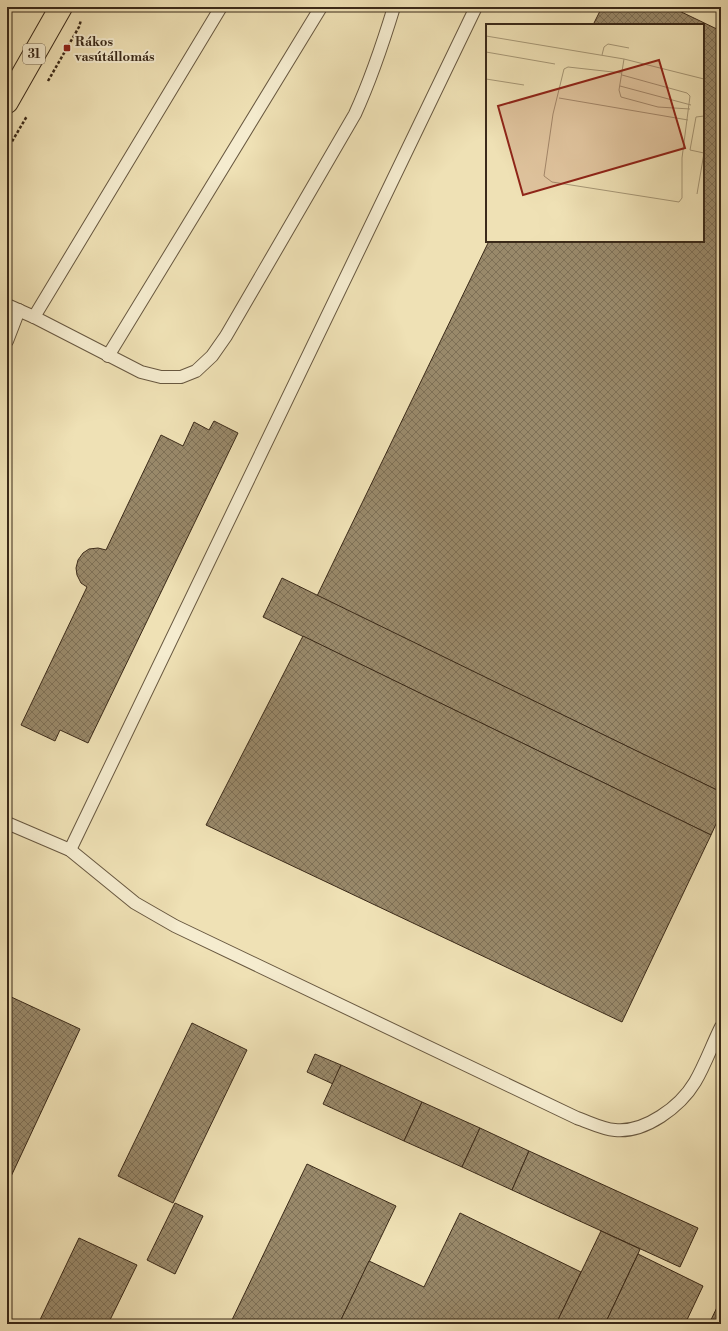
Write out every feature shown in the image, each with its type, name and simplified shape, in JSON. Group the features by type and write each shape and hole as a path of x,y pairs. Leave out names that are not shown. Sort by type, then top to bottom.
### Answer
{"main road":[{"name":"31","path":"7,102 61,7"}],"lane":[{"path":"34,317 220,7"},
{"path":"108,356 321,7"},
{"path":"7,305 34,317 141,372 161,377 181,377 196,371 212,356 226,336 355,114 381,50 394,7"},
{"path":"70,850 476,7"},
{"path":"7,341 19,310"},
{"path":"7,823 70,850 135,903 175,926 577,1118 602,1127 615,1130 631,1129 647,1124 660,1117 678,1103 694,1083 721,1027"}],"building":[{"path":"602,7 671,7 721,31 721,792 317,596 489,242 704,242 704,24 594,24"},
{"path":"214,421 238,433 88,743 60,730 55,741 21,725 87,587 81,583 77,575 76,568 78,560 83,553 89,549 98,548 106,550 161,435 183,446 194,422 209,430"},
{"path":"282,578 721,792 721,813 711,835 263,617"},
{"path":"303,636 711,835 622,1022 206,825"},
{"path":"7,995 80,1029 7,1185"},
{"path":"192,1023 247,1050 173,1203 118,1176"},
{"path":"315,1054 341,1065 333,1084 307,1072"},
{"path":"341,1065 422,1102 404,1141 323,1104"},
{"path":"422,1102 480,1128 462,1167 404,1141"},
{"path":"480,1128 529,1151 512,1190 462,1167"},
{"path":"529,1151 698,1228 680,1267 512,1190"},
{"path":"307,1164 396,1206 339,1324 230,1324"},
{"path":"175,1203 203,1216 175,1274 147,1260"},
{"path":"460,1213 581,1272 556,1324 339,1324 369,1261 424,1287"},
{"path":"601,1231 640,1249 605,1324 556,1324"},
{"path":"79,1238 137,1265 108,1324 38,1324"},
{"path":"638,1254 703,1286 685,1324 605,1324"},
{"path":"721,1299 721,1324 709,1324"}],"place":[{"name":"Rákos vasútállomás","path":"67,48"}]}
